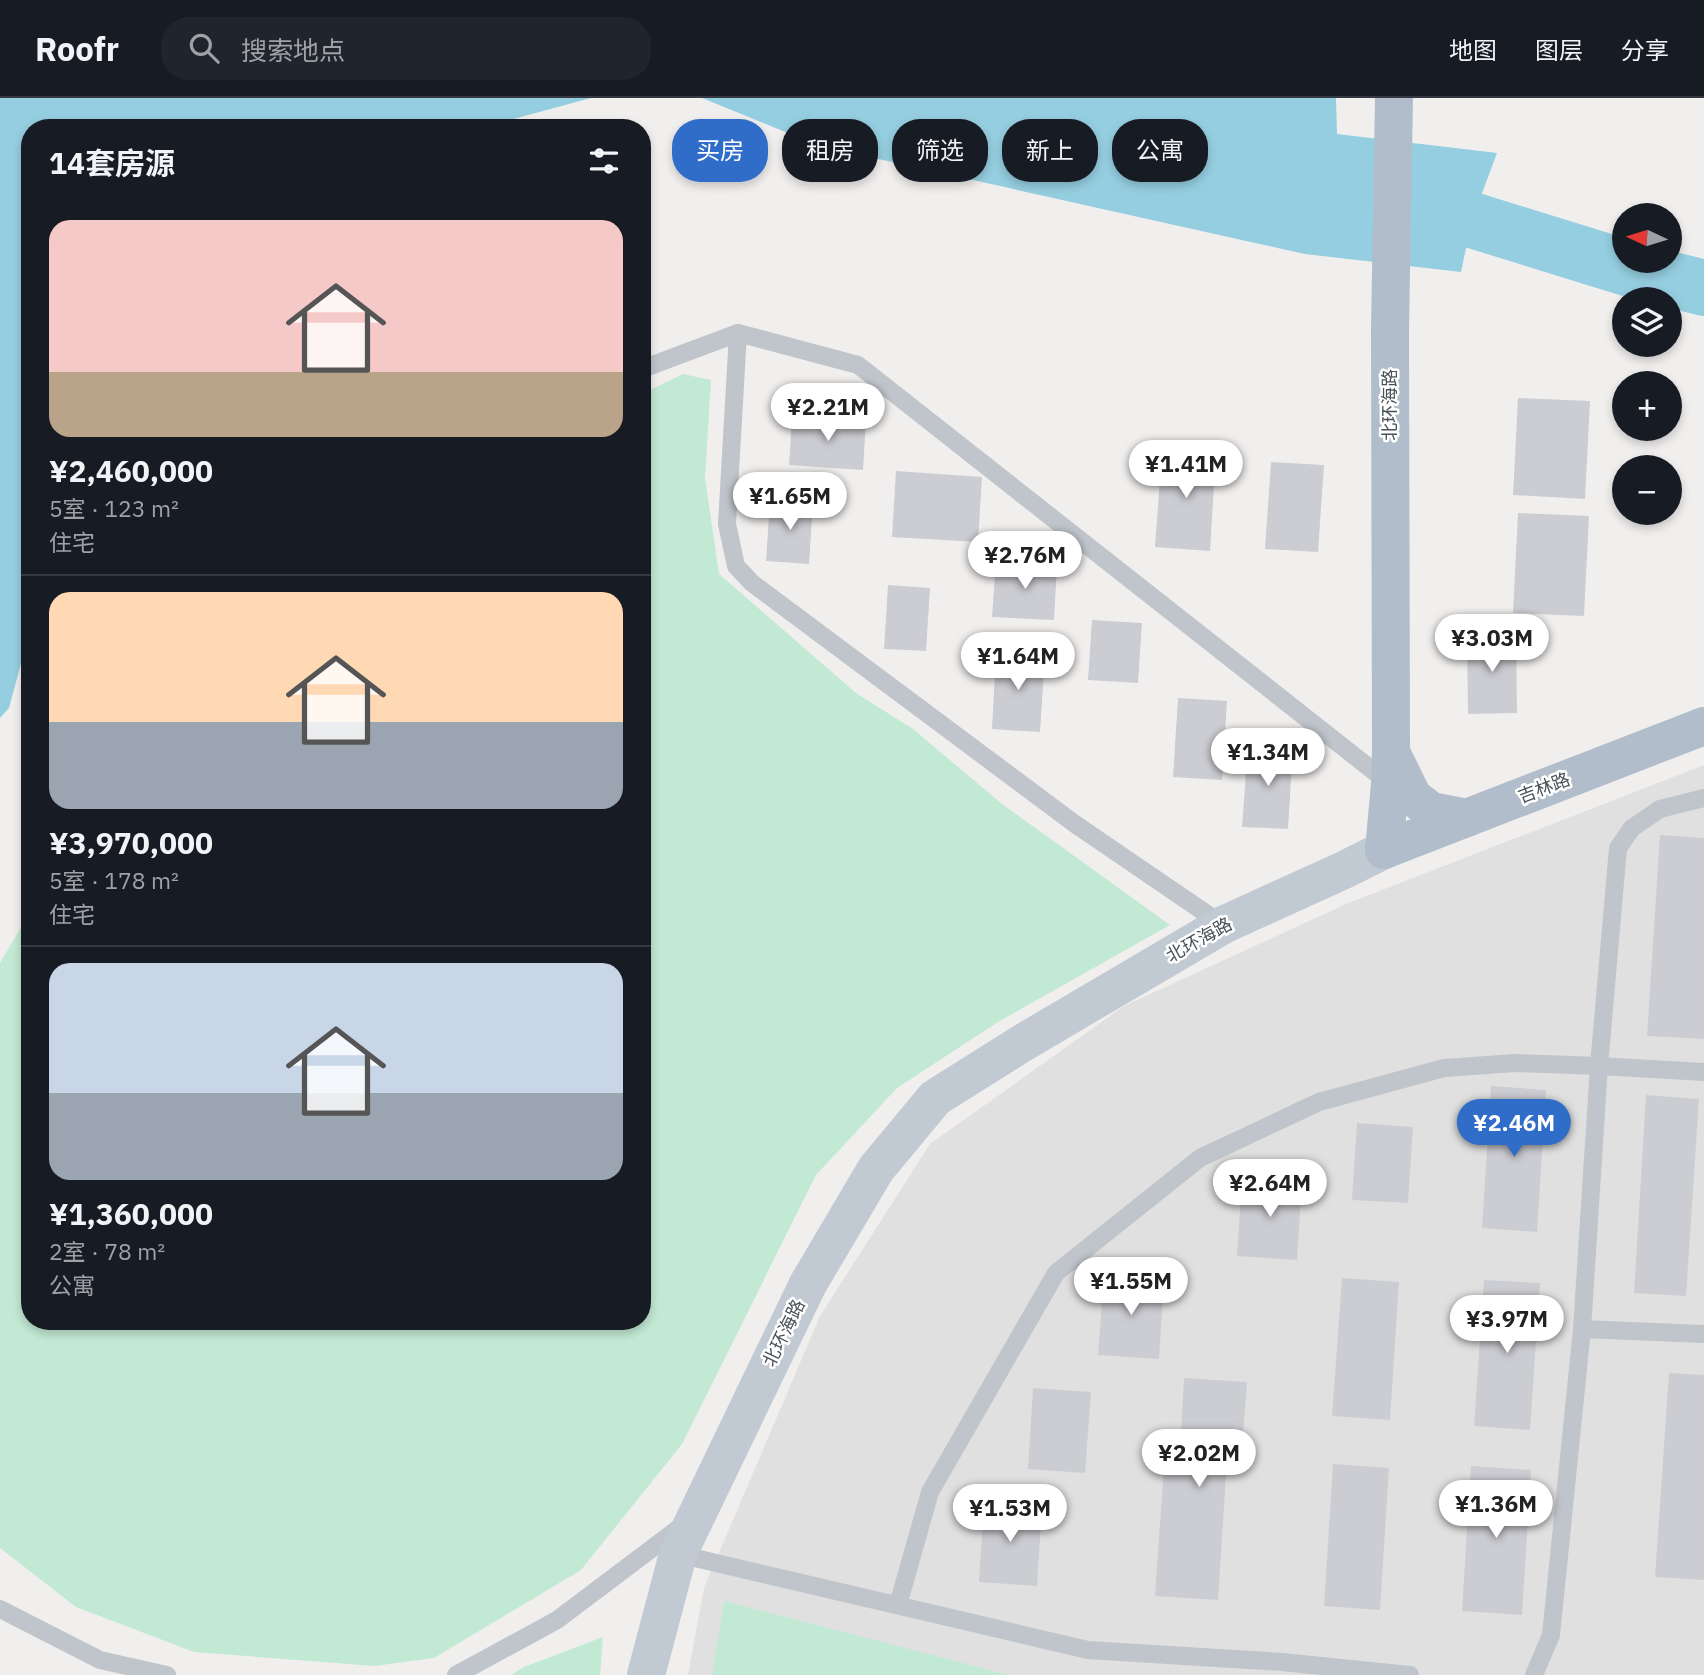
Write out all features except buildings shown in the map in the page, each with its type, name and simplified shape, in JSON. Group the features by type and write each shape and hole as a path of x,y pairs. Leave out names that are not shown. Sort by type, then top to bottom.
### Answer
{"main road":[{"name":"北环海路","path":"646,1675 678,1554 808,1284 876,1169 934,1098 1223,925 1384,850 1390,767 1390,330 1394,98"},
{"name":"吉林路","path":"1384,850 1704,726"},
{"path":"1390,767 1413,797 1431,811 1467,818"}],"lane":[{"path":"738,333 727,524 736,566 752,583 1075,824 1223,925"},
{"path":"651,366 738,333 858,365 1390,767"},
{"path":"1534,1675 1551,1635 1582,1329 1618,848 1632,828 1660,809 1704,798"},
{"path":"898,1605 930,1492 1056,1273 1200,1158 1319,1102 1444,1068 1515,1063 1704,1072"},
{"path":"1582,1329 1704,1334"},
{"path":"456,1675 557,1620 697,1514"},
{"path":"678,1554 1088,1650 1282,1662 1410,1675"},
{"path":"0,1609 100,1660 167,1675"}],"shaded area":[{"path":"1704,765 1704,1675 688,1675 704,1588 820,1316 930,1144 1124,1006 1346,904"}],"green space":[{"path":"683,374 711,380 705,478 719,574 856,693 913,729 1002,804 1170,925 998,1022 897,1088 816,1175 682,1444 581,1570 434,1658 374,1666 194,1652 76,1607 0,1548 0,963 21,927 21,1330 651,1330 651,390"},
{"path":"724,1601 1009,1675 712,1675"},
{"path":"603,1637 600,1675 511,1675 524,1667"}],"water":[{"path":"0,98 591,98 513,119 21,119 21,663 9,708 0,718"},
{"path":"702,98 1336,98 1337,134 1497,153 1472,220 1461,272 1305,254 982,182 988,182 988,119 892,119 892,162 878,159 878,119 782,119 782,131 768,125 768,119 754,119"}],"waterway":[{"path":"1472,220 1630,269 1704,288"}]}
